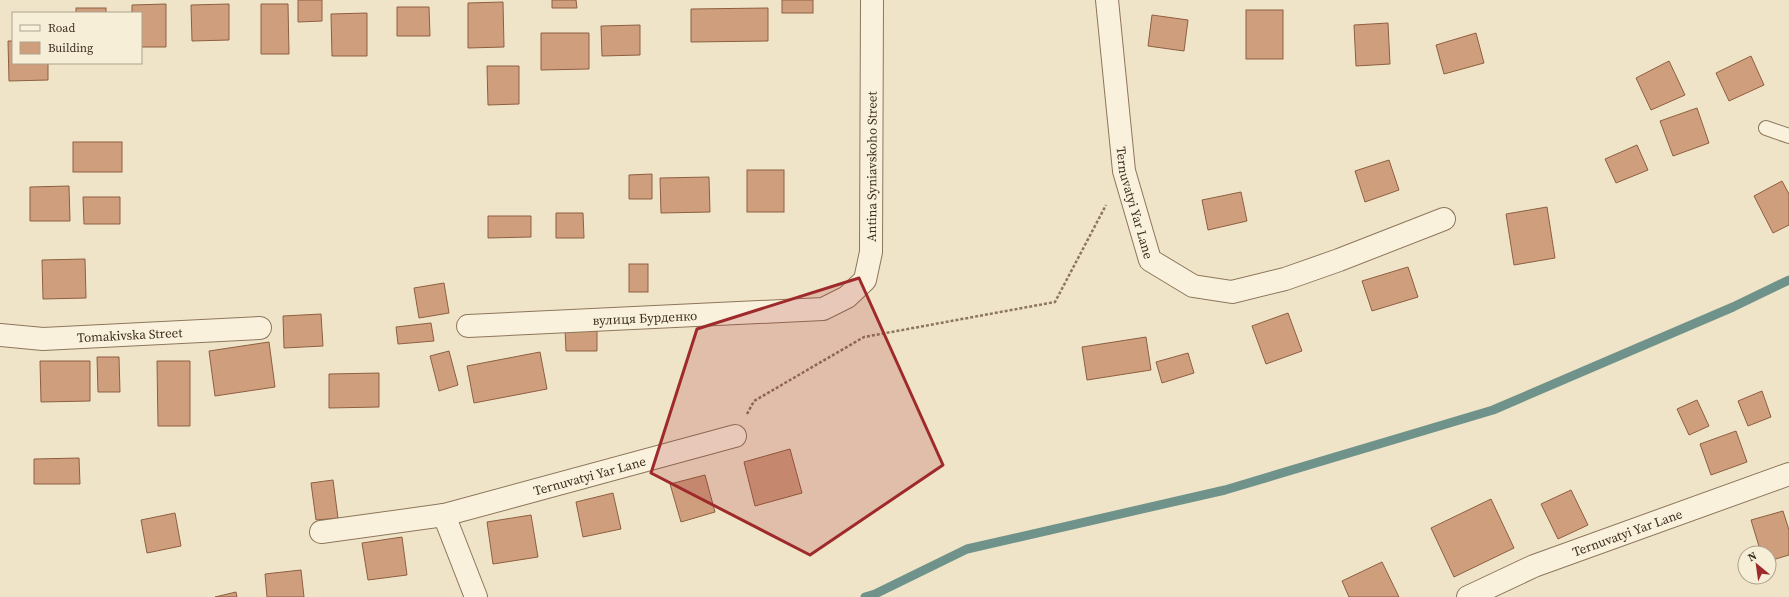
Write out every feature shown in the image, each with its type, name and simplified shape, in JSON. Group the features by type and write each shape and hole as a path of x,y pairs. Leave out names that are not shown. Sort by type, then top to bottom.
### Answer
{"street":[{"name":"Antina Syniavskoho Street","path":"823,308 847,297 866,280 871,252 872,0"},
{"name":"Ternuvatyi Yar Lane","path":"1107,0 1124,171 1150,260 1193,286 1232,292 1285,279 1326,265 1444,219"},
{"name":"вулиця Бурденко","path":"468,326 823,308"},
{"name":"Tomakivska Street","path":"0,334 43,339 260,328"},
{"name":"Ternuvatyi Yar Lane","path":"321,532 444,515 735,436"},
{"name":"Ternuvatyi Yar Lane","path":"1468,597 1534,566 1789,474"},
{"path":"444,515 476,597"}],"lane":[{"path":"1766,128 1789,136"}],"path":[{"path":"754,401 864,337 1055,302 1124,171"}],"highlighted area":[{"path":"859,278 943,465 810,555 651,473 697,329"}],"building":[{"path":"298,0 322,0 322,21 298,22"},
{"path":"552,0 576,0 577,8 552,8"},
{"path":"782,0 813,0 813,13 782,13"},
{"path":"503,2 504,47 468,48 468,3"},
{"path":"166,4 166,47 142,47 142,12 132,12 132,5"},
{"path":"229,4 229,40 192,41 191,5"},
{"path":"261,4 288,4 289,54 261,54"},
{"path":"397,7 429,7 430,36 397,36"},
{"path":"76,8 106,8 106,12 76,12"},
{"path":"768,8 768,41 691,42 691,9"},
{"path":"1246,10 1283,10 1283,59 1246,59"},
{"path":"367,13 367,56 332,56 331,14"},
{"path":"1152,15 1188,20 1184,51 1148,46"},
{"path":"1388,23 1390,64 1356,66 1354,25"},
{"path":"640,25 640,55 602,56 601,26"},
{"path":"541,33 589,33 589,69 541,70"},
{"path":"1476,33 1484,63 1444,74 1436,45"},
{"path":"8,41 12,41 12,64 48,64 48,80 9,81"},
{"path":"1751,56 1764,85 1729,101 1716,73"},
{"path":"1669,61 1685,95 1651,110 1636,78"},
{"path":"487,66 519,66 519,104 488,105"},
{"path":"1697,108 1709,143 1673,156 1660,121"},
{"path":"73,142 122,142 122,172 73,172"},
{"path":"1637,145 1648,170 1616,183 1605,159"},
{"path":"1389,160 1399,190 1365,202 1355,171"},
{"path":"747,170 784,170 784,212 747,212"},
{"path":"652,174 652,199 629,199 629,175"},
{"path":"709,177 710,212 661,213 660,178"},
{"path":"1782,181 1789,194 1789,225 1773,233 1754,196"},
{"path":"69,186 70,221 30,221 30,187"},
{"path":"1241,192 1247,221 1208,230 1202,200"},
{"path":"83,197 120,197 120,224 84,224"},
{"path":"1547,207 1555,258 1514,265 1506,214"},
{"path":"556,213 583,213 584,238 556,238"},
{"path":"488,216 531,216 531,237 488,238"},
{"path":"85,259 86,298 43,299 42,260"},
{"path":"629,264 648,264 648,292 629,292"},
{"path":"1408,267 1418,297 1372,311 1362,281"},
{"path":"444,283 449,313 419,318 414,288"},
{"path":"1288,313 1302,351 1266,364 1252,326"},
{"path":"321,314 323,346 284,348 283,316"},
{"path":"431,323 434,341 398,344 396,327"},
{"path":"565,329 597,329 597,351 566,351"},
{"path":"1146,337 1151,370 1087,380 1082,347"},
{"path":"269,342 275,387 215,396 209,351"},
{"path":"449,351 458,385 439,391 430,356"},
{"path":"540,352 547,389 474,403 467,366"},
{"path":"1188,353 1194,373 1162,383 1156,362"},
{"path":"97,357 119,357 120,392 98,392"},
{"path":"40,361 90,361 90,401 41,402"},
{"path":"157,361 190,361 190,426 158,426"},
{"path":"379,373 379,407 329,408 329,374"},
{"path":"1762,391 1771,417 1748,426 1738,401"},
{"path":"1697,400 1709,426 1689,435 1677,409"},
{"path":"1736,431 1747,462 1711,475 1700,444"},
{"path":"790,449 802,493 755,506 744,462"},
{"path":"79,458 80,484 34,484 34,459"},
{"path":"705,475 715,512 681,522 670,484"},
{"path":"333,480 338,518 316,520 311,483"},
{"path":"1571,490 1588,525 1558,539 1541,504"},
{"path":"613,493 621,529 583,537 576,502"},
{"path":"1491,499 1514,548 1454,577 1431,528"},
{"path":"1783,511 1789,530 1789,555 1777,559 1777,545 1759,545 1751,520"},
{"path":"175,513 181,546 147,553 141,520"},
{"path":"531,515 538,557 493,564 487,522"},
{"path":"402,537 407,575 368,580 362,543"},
{"path":"1382,562 1399,597 1349,597 1342,581"},
{"path":"301,570 304,597 267,597 265,574"},
{"path":"236,592 237,597 215,597"}],"waterway":[{"path":"865,597 875,594 967,549 1225,490 1493,410 1733,307 1789,280"}]}
